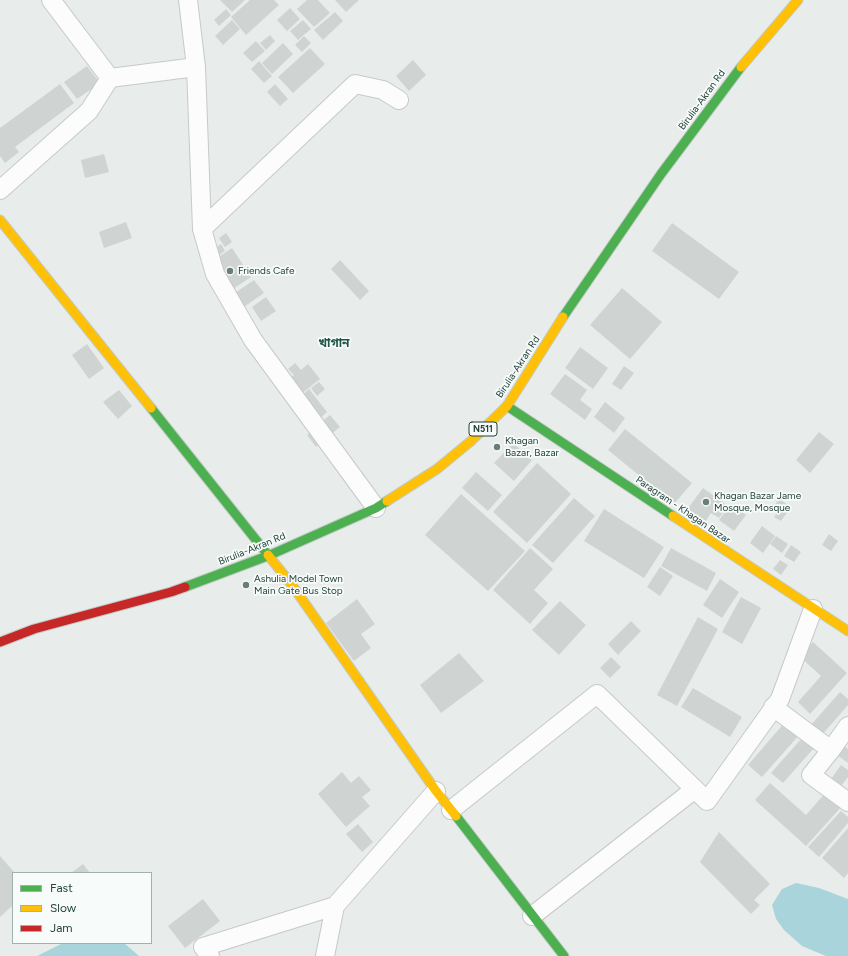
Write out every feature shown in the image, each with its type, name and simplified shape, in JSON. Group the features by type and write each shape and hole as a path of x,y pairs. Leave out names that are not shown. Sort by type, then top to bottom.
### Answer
{"main road":[{"name":"Birulia-Akran Rd","path":"0,642 34,629 171,592 270,556 376,508 437,469 471,441 507,406 568,310 666,168 735,74 798,0"},
{"path":"0,220 270,556 292,585 436,791 564,956"},
{"name":"Paragram - Khagan Bazar","path":"507,406 848,631"}],"street":[{"path":"51,0 110,78"},
{"path":"188,0 196,67 202,229 215,274 253,340 376,508"},
{"path":"110,78 196,67"},
{"path":"0,190 89,111 110,78"},
{"path":"202,229 355,84 383,90 399,100"},
{"path":"451,810 597,694 707,801 780,698 813,609"},
{"path":"773,707 832,750"},
{"path":"848,726 832,750 811,775 848,802"},
{"path":"532,916 695,789"},
{"path":"325,956 335,906 436,791"},
{"path":"210,956 203,947 335,906"}],"water":[{"path":"796,883 819,888 848,899 848,956 826,956 802,946 784,930 776,919 772,905 782,889"},
{"path":"61,944 125,944 139,956 37,956"}],"building":[{"path":"220,0 245,0 232,12"},
{"path":"250,0 274,0 279,5 246,35 231,17"},
{"path":"307,0 318,0 330,13 314,27 297,9"},
{"path":"335,0 359,0 346,12"},
{"path":"290,8 300,19 287,31 277,20"},
{"path":"226,9 231,15 219,26 214,20"},
{"path":"335,12 343,21 323,40 314,30"},
{"path":"232,20 240,29 223,45 215,36"},
{"path":"303,20 311,29 298,40 290,31"},
{"path":"270,35 275,41 266,50 260,43"},
{"path":"304,36 311,43 302,52 295,45"},
{"path":"256,41 265,51 252,62 243,53"},
{"path":"283,43 293,54 272,74 262,63"},
{"path":"310,48 325,64 293,93 278,77"},
{"path":"413,60 426,75 409,91 396,76"},
{"path":"259,61 272,76 264,83 251,69"},
{"path":"87,66 100,83 77,99 64,82"},
{"path":"60,84 74,103 15,147 19,152 5,163 0,156 0,128"},
{"path":"275,84 288,99 280,106 267,92"},
{"path":"104,154 109,172 85,178 81,160"},
{"path":"126,222 132,238 104,248 99,232"},
{"path":"672,223 739,272 719,299 652,251"},
{"path":"226,233 232,242 225,247 219,238"},
{"path":"221,244 225,251 219,255 215,248"},
{"name":"Friends Cafe","path":"232,248 251,277 227,293 208,264"},
{"path":"340,260 369,291 360,300 331,269"},
{"path":"254,280 264,293 241,309 232,295"},
{"path":"622,288 662,322 630,359 590,325"},
{"path":"266,297 276,311 261,321 252,307"},
{"path":"87,344 104,368 89,379 72,355"},
{"path":"580,347 608,368 593,389 565,368"},
{"path":"295,363 301,370 308,364 320,379 295,399 283,384 294,375 288,369"},
{"path":"624,366 634,373 621,390 612,384"},
{"path":"565,374 587,390 580,400 592,409 585,420 550,394"},
{"path":"319,382 325,389 317,396 311,388"},
{"path":"309,389 327,412 318,420 300,397"},
{"path":"119,390 132,406 118,419 103,402"},
{"path":"605,402 625,418 614,433 594,417"},
{"path":"330,415 340,427 329,436 319,424"},
{"path":"318,426 327,438 316,447 307,435"},
{"path":"625,429 692,483 674,504 608,450"},
{"path":"819,432 834,444 810,473 796,460"},
{"path":"513,443 532,460 514,481 494,463"},
{"path":"537,463 571,494 527,543 493,512"},
{"path":"476,472 502,495 488,511 462,488"},
{"path":"703,488 728,506 719,518 711,513 701,528 683,515"},
{"path":"461,494 525,551 488,591 425,535"},
{"path":"574,498 595,516 553,563 532,545"},
{"path":"779,499 791,507 781,521 774,517 779,509 774,506"},
{"path":"731,504 746,515 734,531 719,520"},
{"path":"604,509 664,547 644,578 584,541"},
{"path":"762,526 775,536 763,553 750,543"},
{"path":"829,534 838,541 831,551 822,545"},
{"path":"776,536 788,544 782,553 770,544"},
{"path":"791,545 801,552 794,562 784,556"},
{"path":"530,548 553,569 534,590 548,603 530,624 493,590"},
{"path":"671,548 716,573 707,591 661,566"},
{"path":"780,560 788,565 781,575 773,569"},
{"path":"660,567 673,576 660,596 647,587"},
{"path":"720,579 739,592 722,618 703,605"},
{"path":"741,597 761,608 742,644 722,632"},
{"path":"357,599 375,624 361,634 371,648 354,661 326,623"},
{"path":"560,601 586,625 559,655 532,630"},
{"path":"698,617 718,629 677,706 657,695"},
{"path":"631,621 641,631 618,655 608,644"},
{"path":"813,642 847,673 810,714 798,702 821,676 800,657"},
{"path":"459,653 484,681 441,713 420,685"},
{"path":"611,657 621,667 610,678 600,668"},
{"path":"693,688 742,717 730,737 681,707"},
{"path":"840,692 848,699 848,705 821,736 810,726"},
{"path":"786,721 800,734 762,777 748,765"},
{"path":"802,738 814,748 783,783 771,773"},
{"path":"844,746 848,749 848,763 837,755"},
{"path":"841,765 848,770 848,777 841,786 831,779"},
{"path":"342,772 351,783 359,776 371,790 362,797 370,806 346,827 318,794"},
{"path":"770,783 806,815 827,791 843,805 806,846 755,800"},
{"path":"841,811 848,817 848,823 819,857 808,847"},
{"path":"358,824 373,842 362,852 346,834"},
{"path":"848,828 848,873 844,878 822,858"},
{"path":"719,832 770,884 754,900 760,905 751,914 700,862"},
{"path":"0,856 14,872 12,872 12,906 0,917"},
{"path":"83,864 89,872 72,872"},
{"path":"203,899 220,921 185,948 168,926"}],"traffic: fast":[{"path":"563,317 661,174 741,67"},
{"path":"507,406 673,516"},
{"path":"151,408 268,555"},
{"path":"185,587 270,555 376,508 387,501"},
{"path":"456,816 564,956"}],"traffic: slow":[{"path":"741,67 798,0"},
{"path":"0,220 151,408"},
{"path":"387,501 437,469 471,441 507,406 563,317"},
{"path":"673,516 848,631"},
{"path":"268,555 292,585 436,791 456,816"}],"traffic: jam":[{"path":"0,642 34,629 185,587"}],"place":[{"name":"Friends Cafe","path":"230,271"},
{"name":"Khagan Bazar, Bazar","path":"497,447"},
{"name":"Khagan Bazar Jame Mosque, Mosque","path":"706,502"},
{"name":"Ashulia Model Town Main Gate Bus Stop","path":"246,585"}],"district":[{"name":"খাগান","path":"334,343"}]}
